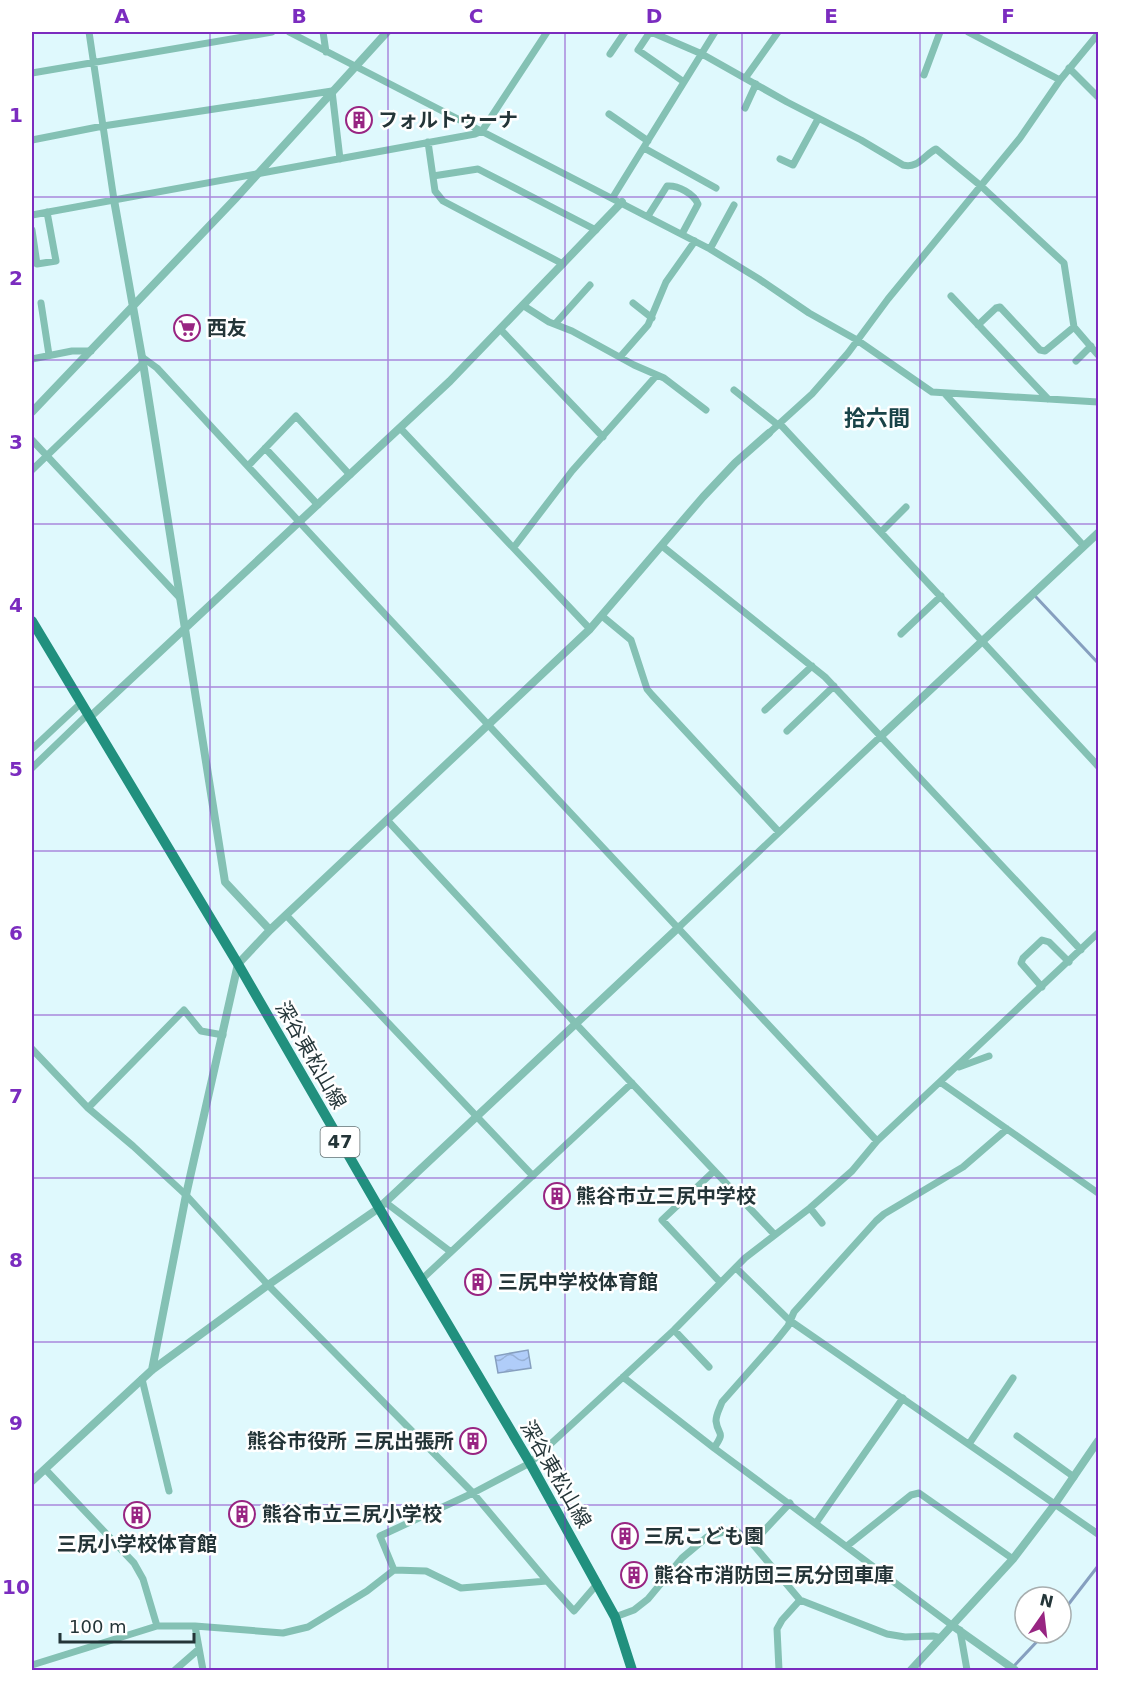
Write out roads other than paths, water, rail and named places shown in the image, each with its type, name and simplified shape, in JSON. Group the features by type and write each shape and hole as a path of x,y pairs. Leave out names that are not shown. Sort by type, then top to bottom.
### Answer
{"main road":[{"name":"深谷東松山線","path":"32,621 382,1205 422,1280 530,1463 615,1617 632,1671"}],"street":[{"path":"89,32 114,200 142,360 225,882 270,930"},
{"path":"32,73 272,32"},
{"path":"289,32 710,249 809,313 857,340 932,392 1098,402"},
{"path":"323,32 326,52"},
{"path":"32,412 133,307 387,32"},
{"path":"32,215 475,134 482,131 547,32"},
{"path":"610,54 625,32"},
{"path":"684,82 638,50 650,32 702,54 746,77 903,165 910,167 936,149 981,186 1064,263 1074,327 1098,355"},
{"path":"613,197 715,32"},
{"path":"746,77 778,32"},
{"path":"924,75 939,32"},
{"path":"968,32 1060,80"},
{"path":"152,1370 186,1195 237,964 270,930 590,629 705,494 812,394 1020,138 1069,68 1098,34"},
{"path":"1069,68 1098,97"},
{"path":"745,108 756,84"},
{"path":"32,140 103,126 332,91"},
{"path":"332,91 340,159"},
{"path":"609,114 648,141"},
{"path":"780,159 793,165 818,118"},
{"path":"428,142 435,191 443,201 563,264"},
{"path":"644,148 716,189"},
{"path":"433,176 478,169 596,230"},
{"path":"648,216 667,186 673,185 696,198 698,204 682,234"},
{"path":"32,768 300,523 400,428 501,330 622,202"},
{"path":"710,249 734,205"},
{"path":"32,230 37,264 56,261 47,212"},
{"path":"620,357 643,332 652,318 666,282 695,241"},
{"path":"555,324 590,285"},
{"path":"951,296 1048,399"},
{"path":"41,303 49,356"},
{"path":"633,303 652,318"},
{"path":"524,306 670,382 706,410"},
{"path":"978,325 1000,307 1040,350 1045,351 1074,327"},
{"path":"501,330 603,437"},
{"path":"1076,361 1091,346"},
{"path":"32,359 72,351 91,351"},
{"path":"32,470 142,360"},
{"path":"142,360 157,368 877,1141"},
{"path":"514,547 572,471 656,376"},
{"path":"734,390 779,424 983,640 1098,766"},
{"path":"945,394 1084,546"},
{"path":"248,466 296,416 350,475"},
{"path":"400,428 590,629"},
{"path":"32,440 180,598"},
{"path":"265,448 318,505"},
{"path":"880,532 906,507"},
{"path":"32,1481 152,1370 382,1205 1098,533"},
{"path":"662,546 834,686 1081,950"},
{"path":"901,634 941,596"},
{"path":"602,616 631,640 647,689 779,832"},
{"path":"765,710 812,666"},
{"path":"787,730 834,686"},
{"path":"32,749 80,704"},
{"path":"387,820 774,1234"},
{"path":"286,915 533,1176"},
{"path":"394,1569 380,1536 473,1493 530,1463 674,1330 720,1282 774,1234 810,1208 852,1172 877,1141 1098,933"},
{"path":"1042,987 1021,963 1023,958 1042,940 1049,942 1069,962"},
{"path":"88,1108 184,1010 201,1031 223,1035"},
{"path":"32,1049 88,1108 186,1195 268,1285 473,1493 574,1611 598,1583"},
{"path":"954,1070 989,1056"},
{"path":"940,1082 1098,1193"},
{"path":"422,1280 632,1083"},
{"path":"714,1448 722,1434 716,1423 722,1402 776,1341 808,1296 884,1214 963,1167 1007,1129"},
{"path":"714,1171 662,1220 720,1282"},
{"path":"382,1205 451,1252"},
{"path":"810,1208 822,1223"},
{"path":"736,1268 789,1320 1098,1534"},
{"path":"674,1330 709,1367"},
{"path":"623,1377 714,1448 1015,1671"},
{"path":"142,1378 169,1491"},
{"path":"969,1444 1013,1378"},
{"path":"816,1523 903,1398"},
{"path":"1017,1436 1074,1477"},
{"path":"911,1671 941,1638 956,1628 1055,1504 1098,1442"},
{"path":"45,1468 134,1563 143,1579 157,1626"},
{"path":"847,1546 911,1495 919,1493 1012,1559"},
{"path":"751,1542 790,1503"},
{"path":"615,1617 634,1611 648,1599 682,1558 707,1537 734,1529 751,1542 800,1600 887,1634 941,1638"},
{"path":"32,1664 157,1626 195,1626 283,1633 308,1627 367,1591 394,1569 426,1571 461,1588 547,1581"},
{"path":"779,1671 777,1629 800,1600"},
{"path":"195,1626 203,1671"},
{"path":"956,1628 967,1671"},
{"path":"175,1671 199,1649"},
{"path":"32,1664 40,1671"}],"water":[{"path":"528,1350 531,1368 498,1373 495,1356"}],"waterway":[{"path":"1036,597 1098,663"},
{"path":"1073,1598 1098,1566"},
{"path":"1013,1667 1034,1645"}],"place":[{"name":"フォルトゥーナ","path":"359,120"},
{"name":"西友","path":"187,328"},
{"name":"熊谷市立三尻中学校","path":"557,1196"},
{"name":"三尻中学校体育館","path":"478,1282"},
{"name":"熊谷市役所 三尻出張所","path":"473,1441"},
{"name":"熊谷市立三尻小学校","path":"242,1514"},
{"name":"三尻小学校体育館","path":"137,1515"},
{"name":"三尻こども園","path":"625,1536"},
{"name":"熊谷市消防団三尻分団車庫","path":"634,1575"}],"district":[{"name":"拾六間","path":"877,418"}]}
